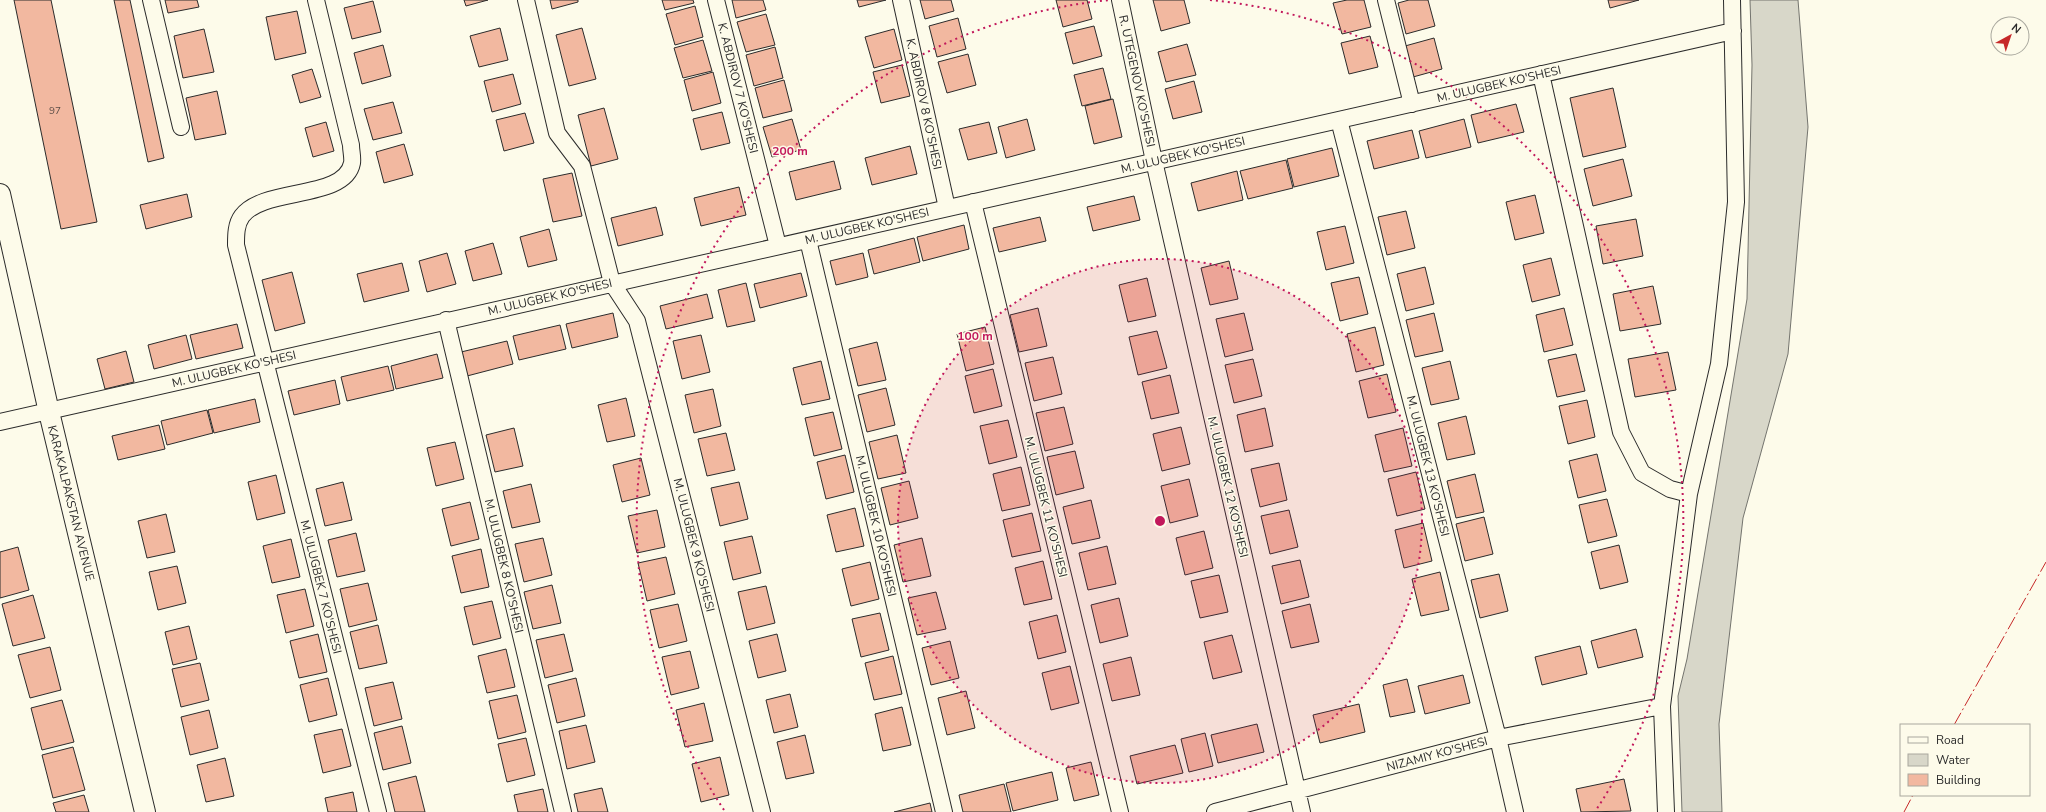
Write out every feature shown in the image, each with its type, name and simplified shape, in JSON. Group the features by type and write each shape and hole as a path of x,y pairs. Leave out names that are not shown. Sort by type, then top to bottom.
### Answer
{"street":[{"path":"151,0 181,127"},
{"name":"M. ULUGBEK 7 KO'SHESI","path":"316,0 351,145 352,163 348,172 332,184 255,204 242,216 236,229 236,245 264,362 378,812"},
{"name":"M. ULUGBEK 9 KO'SHESI","path":"526,0 557,133 582,166 612,283 637,321 762,812"},
{"name":"K. ABDIROV 7 KO'SHESI","path":"716,0 778,246"},
{"name":"K. ABDIROV 8 KO'SHESI","path":"901,0 947,208"},
{"name":"R. UTEGENOV KO'SHESI","path":"1120,0 1154,161"},
{"path":"1386,0 1412,104"},
{"path":"1666,812 1662,706 1689,494 1719,364 1736,202 1732,0"},
{"name":"M. ULUGBEK KO'SHESI","path":"0,422 446,320 808,240 1733,31"},
{"path":"1541,74 1621,432 1642,473 1670,489 1689,494"},
{"name":"M. ULUGBEK 13 KO'SHESI","path":"1339,120 1498,738 1515,812"},
{"name":"M. ULUGBEK 12 KO'SHESI","path":"1154,161 1302,812"},
{"name":"KARAKALPAKSTAN AVENUE","path":"0,194 49,412 145,812"},
{"name":"M. ULUGBEK 11 KO'SHESI","path":"973,202 1120,812"},
{"name":"M. ULUGBEK 10 KO'SHESI","path":"808,240 944,812"},
{"name":"M. ULUGBEK 8 KO'SHESI","path":"446,320 563,812"},
{"name":"NIZAMIY KO'SHESI","path":"1215,812 1498,738 1662,706"}],"water":[{"path":"1750,0 1798,0 1808,127 1788,354 1743,518 1719,724 1722,812 1682,812 1678,696 1687,659 1747,299 1752,65"}],"building":[{"path":"14,0 51,0 97,222 61,229"},
{"path":"114,0 130,0 164,158 148,162"},
{"path":"165,0 197,0 199,7 168,13"},
{"path":"464,0 488,0 466,6"},
{"path":"550,0 578,0 578,2 552,9"},
{"path":"662,0 693,0 694,3 665,10"},
{"path":"732,0 763,0 766,10 736,18"},
{"path":"857,0 886,0 859,7"},
{"path":"920,0 951,0 954,11 925,19"},
{"path":"1056,0 1087,0 1092,19 1063,27"},
{"path":"1153,0 1184,0 1190,23 1161,31"},
{"path":"1347,0 1364,0 1371,27 1342,34 1333,3"},
{"path":"1409,0 1428,0 1435,26 1406,34 1398,3"},
{"path":"1608,0 1639,0 1610,8"},
{"path":"373,1 381,32 352,39 344,8"},
{"path":"695,6 703,37 675,45 666,14"},
{"path":"297,11 306,53 275,60 266,17"},
{"path":"766,14 775,45 746,52 737,22"},
{"path":"958,18 966,49 937,57 929,26"},
{"path":"1094,26 1102,56 1073,64 1065,33"},
{"path":"500,28 508,60 479,67 470,36"},
{"path":"582,28 596,79 569,86 556,35"},
{"path":"204,29 214,72 183,78 174,36"},
{"path":"894,29 902,60 874,68 865,37"},
{"path":"1370,36 1378,67 1349,74 1341,43"},
{"path":"1434,38 1442,69 1413,77 1405,46"},
{"path":"703,40 712,71 683,78 674,48"},
{"path":"1187,44 1196,75 1166,82 1158,52"},
{"path":"383,45 391,76 362,84 354,53"},
{"path":"775,47 783,78 754,86 746,55"},
{"path":"968,54 976,85 947,93 938,62"},
{"path":"902,65 910,96 881,103 873,72"},
{"path":"1103,68 1111,99 1082,106 1074,75"},
{"path":"312,69 321,97 300,103 292,75"},
{"path":"713,72 721,103 692,111 684,80"},
{"path":"513,74 521,104 492,112 484,81"},
{"path":"784,80 792,111 763,118 755,88"},
{"path":"1194,81 1202,112 1173,119 1165,89"},
{"path":"1613,88 1626,147 1583,157 1570,98"},
{"path":"217,91 226,134 195,140 186,98"},
{"path":"1113,99 1122,137 1094,144 1085,106"},
{"path":"393,102 402,133 373,140 364,109"},
{"path":"1516,104 1524,132 1478,143 1471,115"},
{"path":"604,108 618,159 591,166 578,115"},
{"path":"722,112 730,143 701,150 693,119"},
{"path":"525,113 534,143 504,151 496,120"},
{"path":"792,119 801,150 772,157 763,127"},
{"path":"1027,119 1035,150 1006,158 998,127"},
{"path":"1464,119 1471,147 1426,158 1419,131"},
{"path":"326,122 334,151 313,157 305,128"},
{"path":"989,122 997,153 968,160 959,129"},
{"path":"1412,130 1419,158 1374,169 1367,141"},
{"path":"404,144 413,175 384,183 376,152"},
{"path":"910,146 917,174 872,185 865,158"},
{"path":"1332,148 1339,176 1294,187 1287,159"},
{"path":"1623,159 1632,196 1593,206 1584,169"},
{"path":"1286,160 1293,188 1248,199 1240,171"},
{"path":"834,161 841,189 796,200 789,172"},
{"path":"1237,171 1243,200 1198,211 1191,183"},
{"path":"572,173 582,216 553,222 543,179"},
{"path":"739,187 746,215 701,226 694,198"},
{"path":"187,194 192,217 146,229 140,205"},
{"path":"1535,195 1544,233 1515,240 1506,202"},
{"path":"1134,196 1140,220 1093,231 1087,207"},
{"path":"656,207 663,235 618,246 611,218"},
{"path":"1406,211 1415,248 1387,255 1378,217"},
{"path":"1040,217 1046,241 999,252 993,228"},
{"path":"1636,219 1643,256 1603,264 1596,226"},
{"path":"964,225 969,249 923,261 917,237"},
{"path":"1345,226 1354,263 1326,270 1317,232"},
{"path":"549,229 557,260 528,267 520,237"},
{"path":"914,238 920,262 874,274 868,250"},
{"path":"493,243 502,274 473,281 465,251"},
{"path":"447,253 456,284 427,292 419,261"},
{"path":"863,253 868,277 836,285 830,261"},
{"path":"1551,258 1560,295 1532,302 1523,265"},
{"path":"1229,261 1238,299 1210,305 1201,268"},
{"path":"402,263 409,291 364,302 357,274"},
{"path":"1425,267 1434,304 1406,311 1397,274"},
{"path":"292,272 305,323 275,331 262,280"},
{"path":"801,273 807,296 760,308 754,284"},
{"path":"1359,277 1368,314 1340,321 1331,283"},
{"path":"1147,278 1156,316 1128,322 1119,285"},
{"path":"746,283 755,321 727,327 718,290"},
{"path":"1653,286 1661,324 1620,331 1613,294"},
{"path":"707,294 713,318 666,329 660,306"},
{"path":"1038,308 1047,346 1019,352 1010,315"},
{"path":"1564,308 1573,345 1544,352 1536,315"},
{"path":"613,313 618,337 572,348 566,324"},
{"path":"1244,313 1253,350 1225,357 1216,319"},
{"path":"1434,313 1443,351 1415,357 1406,320"},
{"path":"237,324 243,348 196,359 190,335"},
{"path":"560,325 566,349 519,360 513,336"},
{"path":"985,327 994,364 966,371 957,334"},
{"path":"1375,327 1384,365 1356,372 1347,334"},
{"path":"1157,331 1167,368 1138,375 1129,337"},
{"path":"186,335 192,359 154,369 148,345"},
{"path":"701,335 710,372 682,379 673,341"},
{"path":"507,341 513,364 467,376 461,352"},
{"path":"877,342 886,380 858,386 849,349"},
{"path":"126,351 134,382 105,389 97,359"},
{"path":"1668,352 1676,390 1635,397 1628,359"},
{"path":"437,354 443,378 396,389 391,366"},
{"path":"1576,354 1585,391 1557,397 1548,360"},
{"path":"1053,357 1062,394 1034,401 1025,363"},
{"path":"1253,359 1262,396 1234,403 1225,365"},
{"path":"821,361 830,399 802,405 793,368"},
{"path":"1450,361 1459,399 1431,405 1422,368"},
{"path":"388,366 394,390 347,401 341,377"},
{"path":"993,369 1002,406 974,413 965,376"},
{"path":"1387,374 1396,412 1368,418 1359,381"},
{"path":"1170,375 1179,413 1151,419 1142,382"},
{"path":"335,380 340,404 294,415 288,391"},
{"path":"886,388 895,425 867,432 858,395"},
{"path":"713,389 721,426 694,433 685,395"},
{"path":"626,398 635,436 607,442 598,405"},
{"path":"255,399 260,422 214,433 208,410"},
{"path":"1587,400 1595,437 1568,444 1559,406"},
{"path":"1064,407 1073,444 1045,451 1036,413"},
{"path":"1265,408 1273,446 1245,452 1237,415"},
{"path":"207,410 213,433 167,445 161,421"},
{"path":"833,412 842,449 814,456 805,418"},
{"path":"1466,416 1475,454 1447,460 1438,423"},
{"path":"1008,420 1017,457 989,464 980,426"},
{"path":"159,425 165,449 118,460 112,436"},
{"path":"1181,427 1190,464 1162,471 1153,434"},
{"path":"514,428 523,466 495,472 486,435"},
{"path":"1403,428 1412,466 1384,472 1375,435"},
{"path":"726,433 735,470 707,476 698,439"},
{"path":"897,435 906,473 878,479 869,442"},
{"path":"455,442 464,479 436,486 427,448"},
{"path":"1075,451 1084,488 1056,495 1047,457"},
{"path":"1597,454 1606,491 1578,498 1569,461"},
{"path":"845,455 854,492 826,499 817,462"},
{"path":"641,458 650,495 622,502 613,465"},
{"path":"1279,463 1287,500 1260,507 1251,469"},
{"path":"1021,467 1030,505 1002,511 993,474"},
{"path":"1416,472 1425,509 1397,516 1388,479"},
{"path":"1475,474 1484,512 1456,518 1447,481"},
{"path":"276,475 285,513 257,520 248,482"},
{"path":"1189,479 1198,516 1170,523 1161,486"},
{"path":"909,481 918,518 890,525 881,488"},
{"path":"343,482 352,520 325,526 316,489"},
{"path":"739,482 748,519 720,526 711,488"},
{"path":"531,484 540,522 512,528 503,491"},
{"path":"1607,499 1617,536 1588,543 1579,505"},
{"path":"1091,500 1100,538 1072,544 1063,507"},
{"path":"470,502 479,539 451,546 442,509"},
{"path":"855,508 864,546 836,552 827,515"},
{"path":"657,510 665,547 637,553 628,516"},
{"path":"1289,510 1298,547 1270,554 1261,516"},
{"path":"1032,513 1041,551 1012,557 1003,520"},
{"path":"166,514 175,552 147,558 138,521"},
{"path":"1484,517 1493,554 1465,561 1456,524"},
{"path":"1423,523 1432,561 1404,568 1395,530"},
{"path":"1204,531 1213,568 1185,575 1176,538"},
{"path":"356,533 365,571 337,577 328,540"},
{"path":"752,536 761,573 733,580 724,542"},
{"path":"543,538 552,575 524,582 515,544"},
{"path":"922,538 931,576 903,582 894,545"},
{"path":"291,539 300,577 272,583 263,546"},
{"path":"1619,545 1628,582 1600,589 1591,552"},
{"path":"1107,546 1116,584 1088,590 1079,553"},
{"path":"18,547 29,590 0,598 0,552"},
{"path":"481,549 489,587 461,593 452,556"},
{"path":"666,557 675,594 647,601 638,563"},
{"path":"1300,560 1309,597 1281,604 1272,566"},
{"path":"1043,561 1052,599 1024,605 1015,568"},
{"path":"870,562 879,599 851,606 842,569"},
{"path":"177,566 186,603 158,610 149,572"},
{"path":"1440,572 1449,610 1421,616 1412,579"},
{"path":"1499,574 1508,611 1480,618 1471,580"},
{"path":"1219,575 1228,612 1200,618 1191,581"},
{"path":"368,583 377,620 349,627 340,589"},
{"path":"552,585 561,623 533,629 524,592"},
{"path":"766,586 775,623 747,630 738,592"},
{"path":"305,589 314,626 286,633 277,595"},
{"path":"936,592 946,629 917,635 908,598"},
{"path":"33,595 45,638 13,646 2,604"},
{"path":"1119,598 1128,636 1100,643 1091,605"},
{"path":"492,601 501,638 473,645 464,607"},
{"path":"678,604 687,641 659,648 650,610"},
{"path":"1310,604 1319,642 1291,648 1282,611"},
{"path":"880,613 889,650 861,657 852,619"},
{"path":"1057,615 1066,652 1038,659 1029,622"},
{"path":"378,625 387,663 359,669 350,632"},
{"path":"189,626 197,659 173,665 165,632"},
{"path":"1636,629 1643,657 1598,668 1591,641"},
{"path":"318,634 327,672 299,678 290,641"},
{"path":"564,634 573,671 545,678 536,640"},
{"path":"777,634 786,671 758,678 749,641"},
{"path":"1232,635 1242,672 1213,679 1204,642"},
{"path":"950,641 959,678 931,685 922,648"},
{"path":"1580,646 1587,674 1542,685 1535,657"},
{"path":"50,647 61,690 30,698 18,655"},
{"path":"506,649 515,687 487,693 478,656"},
{"path":"690,651 699,688 671,695 662,657"},
{"path":"893,656 902,694 874,700 865,663"},
{"path":"1131,657 1140,695 1112,701 1103,664"},
{"path":"200,663 209,700 181,707 172,669"},
{"path":"1070,666 1079,703 1051,710 1042,673"},
{"path":"1463,675 1470,703 1425,714 1418,686"},
{"path":"328,678 337,715 309,722 300,685"},
{"path":"576,678 585,716 557,723 548,685"},
{"path":"1407,679 1415,712 1390,717 1383,685"},
{"path":"393,682 402,719 374,726 365,688"},
{"path":"966,691 975,728 947,735 938,698"},
{"path":"790,694 798,727 774,733 766,700"},
{"path":"517,695 526,732 498,739 489,701"},
{"path":"62,700 74,742 42,750 31,708"},
{"path":"704,703 713,741 685,747 676,710"},
{"path":"1359,704 1365,732 1320,743 1313,715"},
{"path":"902,707 911,745 883,751 875,714"},
{"path":"209,710 218,748 190,755 181,717"},
{"path":"1257,724 1264,752 1218,763 1211,735"},
{"path":"586,725 595,762 567,769 559,731"},
{"path":"402,726 411,763 383,770 374,733"},
{"path":"342,729 351,766 323,773 314,735"},
{"path":"1205,733 1213,766 1189,772 1181,739"},
{"path":"805,735 814,773 786,779 777,742"},
{"path":"526,738 535,775 507,782 498,744"},
{"path":"1175,745 1183,773 1137,784 1130,756"},
{"path":"73,747 85,790 53,798 42,755"},
{"path":"720,757 729,795 701,802 692,764"},
{"path":"225,758 234,796 206,802 197,765"},
{"path":"1091,762 1099,795 1074,801 1066,768"},
{"path":"1052,772 1058,800 1013,811 1006,783"},
{"path":"416,776 425,812 395,812 388,783"},
{"path":"1624,779 1631,811 1581,812 1576,789"},
{"path":"1004,784 1011,812 963,812 959,795"},
{"path":"602,788 608,812 578,812 574,794"},
{"path":"543,789 548,812 518,812 514,795"},
{"path":"353,792 357,812 328,812 325,798"},
{"path":"84,795 89,812 56,812 53,803"},
{"path":"930,803 932,812 894,812"}],"power":[{"path":"1955,724 2046,562"},
{"path":"1904,812 1912,796"}]}
